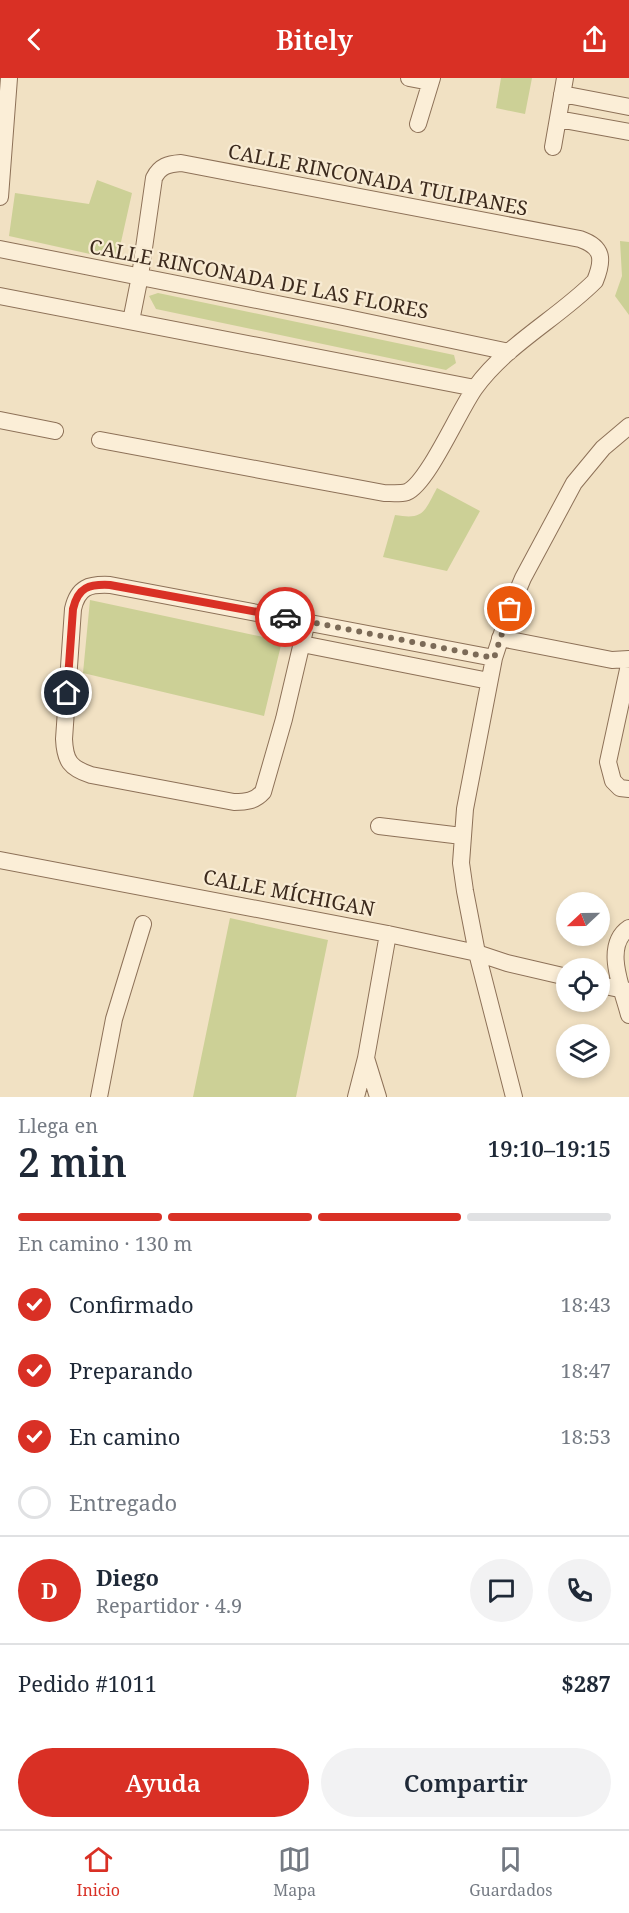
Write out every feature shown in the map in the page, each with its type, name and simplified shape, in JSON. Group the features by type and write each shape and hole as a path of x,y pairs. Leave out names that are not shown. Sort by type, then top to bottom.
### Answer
{"street":[{"path":"0,197 2,132 9,78"},
{"path":"409,78 431,80 418,124"},
{"path":"553,147 564,86 629,107"},
{"path":"558,119 629,132"},
{"name":"CALLE RINCONADA TULIPANES","path":"131,321 154,178 158,170 172,164 204,168 580,239 591,243 602,259 595,281 509,352"},
{"name":"CALLE RINCONADA DE LAS FLORES","path":"0,249 509,352"},
{"path":"0,296 475,388"},
{"path":"100,440 397,494 407,492 421,480 475,388 509,352"},
{"path":"0,420 55,431"},
{"path":"514,1097 477,953 461,863 462,836 494,658 523,578 574,483 603,448 629,426"},
{"path":"307,621 281,730 263,792 258,797 244,802 234,802 91,775 72,766 67,759 64,739 73,609 75,599 89,586 110,585 307,621 494,658"},
{"path":"500,638 612,660 629,659"},
{"path":"302,644 489,681"},
{"path":"629,665 608,762 613,781 620,788 629,789"},
{"path":"380,826 462,836"},
{"name":"CALLE MÍCHIGAN","path":"0,861 388,934 477,953 556,974"},
{"path":"99,1097 114,1019 143,924"},
{"path":"624,932 615,952 616,966 626,990 629,1015"},
{"path":"356,1097 366,1058 388,934"},
{"path":"610,987 626,990"},
{"path":"366,1058 378,1097"}],"green space":[{"path":"501,78 532,78 525,114 496,108"},
{"path":"97,180 132,193 117,260 9,236 15,193 89,204"},
{"path":"620,241 629,242 629,315 615,296 622,276"},
{"path":"158,293 454,355 456,363 446,370 156,309 149,296"},
{"path":"437,488 480,511 447,571 383,557 395,515 418,515 426,508"},
{"path":"90,600 282,641 264,716 83,673"},
{"path":"230,918 328,940 296,1097 193,1097"}],"way so far":[{"path":"285,617 494,658 510,609"}],"route":[{"path":"67,693 75,599 89,586 110,585 285,617"}]}
